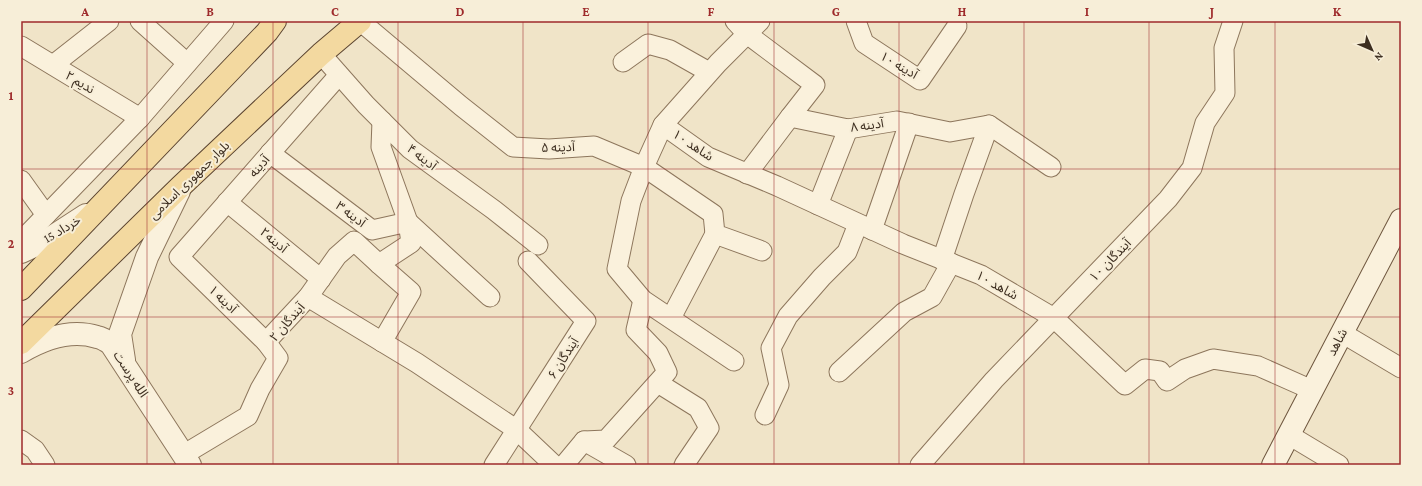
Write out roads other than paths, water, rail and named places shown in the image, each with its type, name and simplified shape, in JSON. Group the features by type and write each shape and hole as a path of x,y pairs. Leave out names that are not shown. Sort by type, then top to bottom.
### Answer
{"main road":[{"path":"21,289 267,32 275,21"},
{"name":"بلوار جمهوری اسلامی","path":"21,343 180,187 321,54 360,21"}],"street":[{"path":"53,65 109,21"},
{"path":"140,21 187,63"},
{"path":"21,241 140,118 224,21"},
{"name":"آدینه ۵","path":"360,21 461,106 513,147 549,149 594,146 644,167 713,214 715,234"},
{"name":"آدینه ۱۰","path":"856,21 864,43 920,80 957,26"},
{"name":"آیندگان ۱۰","path":"920,465 994,380 1168,199 1192,168 1205,123 1225,92 1224,48 1233,21"},
{"path":"734,361 643,300 617,269 631,201 644,167 663,125 747,25 815,85 747,174"},
{"path":"623,62 648,44 670,50 709,72"},
{"name":"ندیم ۲","path":"21,46 140,118"},
{"name":"آدینه ۴","path":"321,54 382,121 410,149 494,210 533,253"},
{"name":"آدینه","path":"179,257 339,75"},
{"name":"آدینه ۸","path":"790,117 848,129 897,121 950,132 989,125"},
{"path":"379,264 411,243 408,222 381,147 382,121"},
{"path":"765,415 779,385 772,348 788,316 822,277 847,252 865,227 909,123"},
{"name":"شاهد ۱۰","path":"663,125 708,157 865,227 947,262 981,274 1054,318 1125,385 1145,369 1160,371 1167,381 1185,369 1213,359 1258,366 1312,390"},
{"path":"839,372 904,312 932,297 947,262 964,194 989,125 1051,167"},
{"path":"818,205 848,129"},
{"name":"آدینه ۳","path":"270,153 372,230 408,222"},
{"path":"21,180 46,215"},
{"path":"125,366 120,334 147,257 180,187"},
{"name":"آدینه۲","path":"228,202 321,279"},
{"name":"15 خرداد","path":"21,252 49,239 102,205"},
{"name":"شاهد","path":"1273,465 1401,220"},
{"path":"408,222 490,297"},
{"path":"671,318 715,234 762,251"},
{"name":"آیندگان ۲","path":"187,460 248,416 260,389 278,358 266,342 308,297 337,256 354,241 411,292 382,342"},
{"name":"آیندگان ۶","path":"494,465 586,321 533,253"},
{"name":"آدینه ۱","path":"179,257 266,342"},
{"path":"308,297 417,363 517,430 554,465"},
{"path":"564,465 584,441 606,440 667,372 658,353 636,330 643,300"},
{"path":"1342,333 1401,368"},
{"name":"الله پرست","path":"21,352 54,337 74,334 97,337 111,344 187,460"},
{"path":"658,383 698,408 709,428 684,465"},
{"path":"1289,435 1338,465"},
{"path":"21,440 35,450 44,465"},
{"path":"584,441 626,465"}]}
